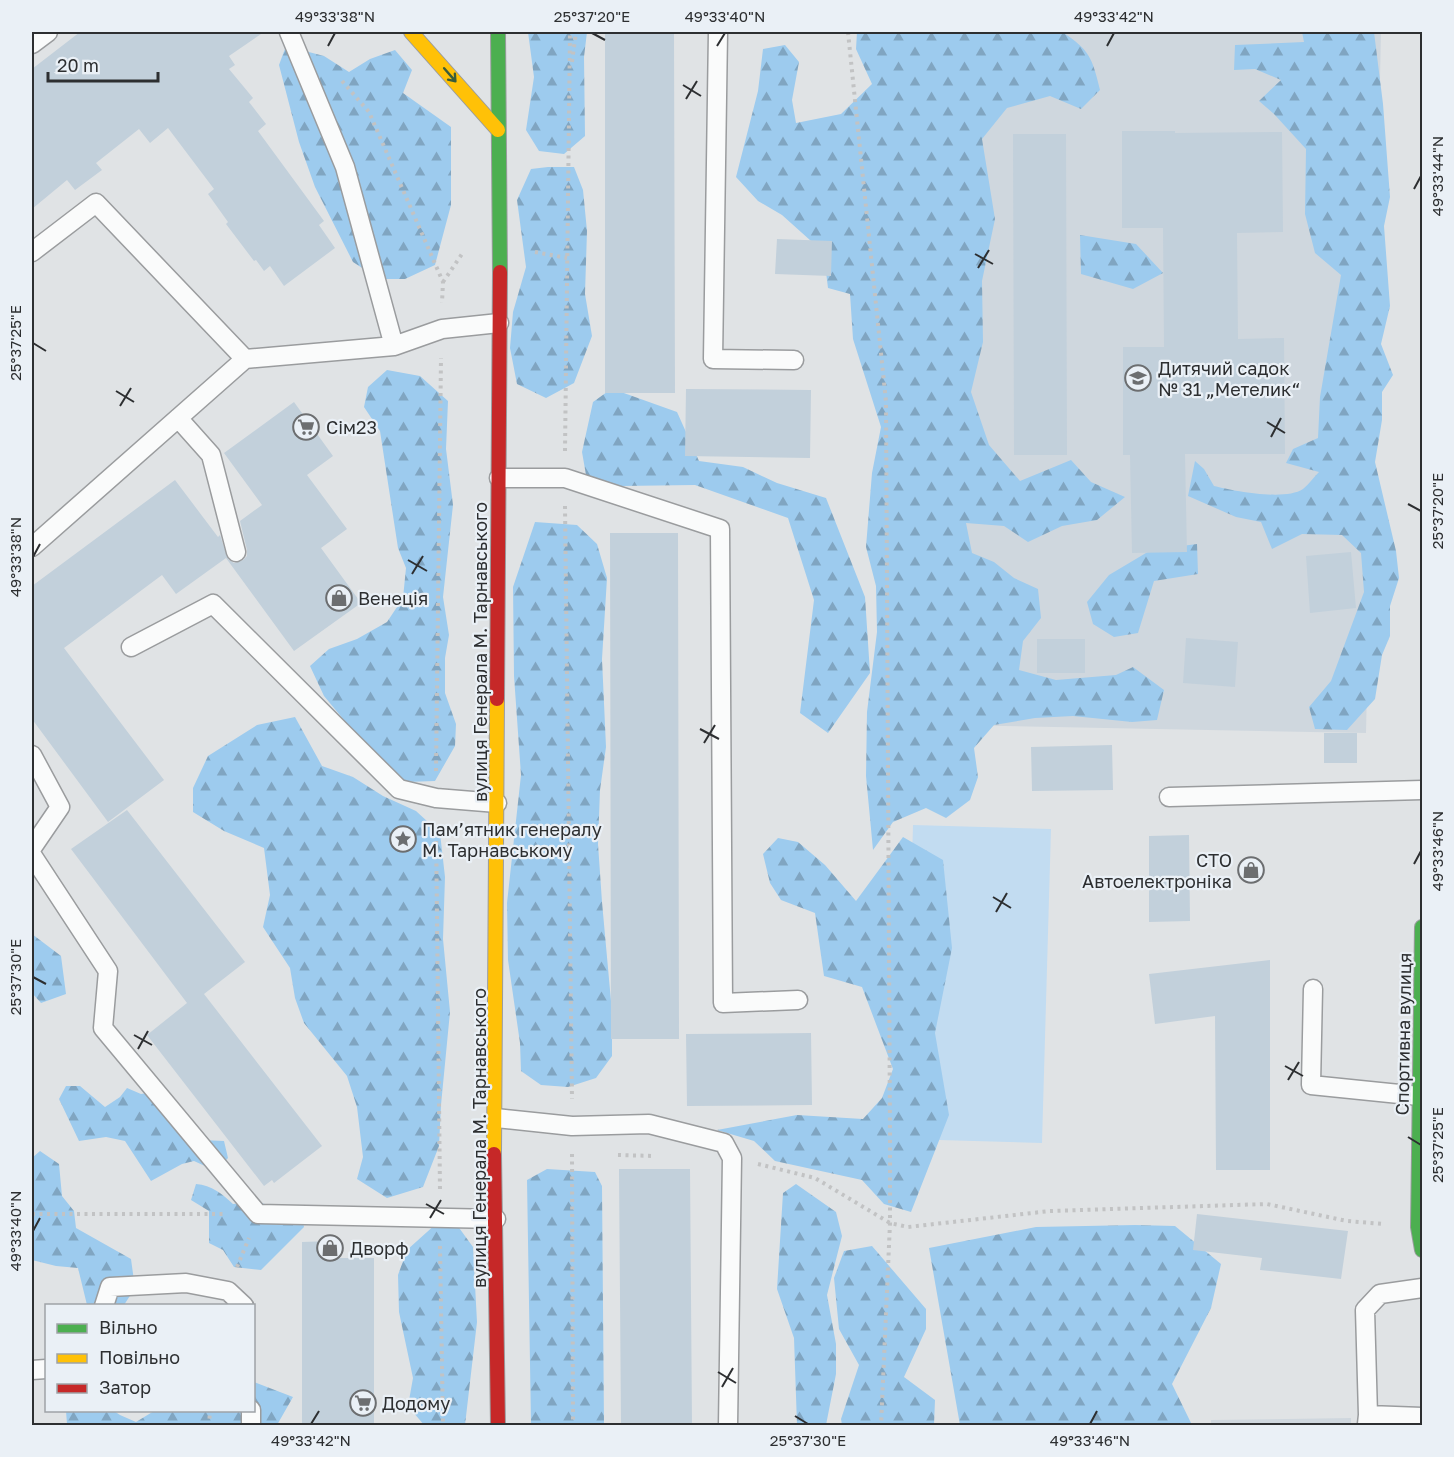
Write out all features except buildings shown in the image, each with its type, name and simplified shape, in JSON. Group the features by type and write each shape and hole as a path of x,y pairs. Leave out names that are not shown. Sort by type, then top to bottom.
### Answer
{"main road":[{"path":"411,32 498,130"},
{"name":"вулиця Генерала М. Тарнавського","path":"498,32 499,478 496,1118 494,1143 498,1425"},
{"name":"Спортивна вулиця","path":"1422,927 1418,1227 1422,1250"}],"lane":[{"path":"32,44 48,32"},
{"path":"290,32 345,167 394,346"},
{"path":"718,32 713,359 794,360"},
{"path":"32,252 96,203 245,358"},
{"path":"32,547 245,358 394,346 442,329 499,322"},
{"path":"178,418 211,455 236,552"},
{"path":"499,478 565,478 720,529 723,1003 798,1000"},
{"path":"131,647 213,604 399,789 436,798 497,803"},
{"path":"32,755 60,807 32,848"},
{"path":"1169,797 1422,790"},
{"path":"32,855 108,971 103,1028 258,1214 496,1219"},
{"path":"1313,989 1311,1085 1419,1096"},
{"path":"496,1118 572,1126 649,1124 724,1143 732,1158 728,1425"},
{"path":"104,1304 110,1287 186,1283 228,1291 243,1304"},
{"path":"1422,1288 1380,1294 1365,1310 1368,1420 1422,1417"}],"path":[{"path":"570,32 565,478 573,1425"},
{"path":"569,78 576,32"},
{"path":"848,32 886,402 890,1223 881,1425"},
{"path":"338,76 369,112 443,282 436,798 443,1425"},
{"path":"529,251 567,258"},
{"path":"443,282 462,254"},
{"path":"562,1152 584,1155"},
{"path":"618,1155 663,1157"},
{"path":"732,1158 815,1178 890,1223 908,1227 1050,1211 1268,1204 1347,1221 1418,1227"},
{"path":"32,1214 258,1214 228,1291"}],"shaded area":[{"name":"Дитячий садок № 31 „Метелик“","path":"911,32 1381,32 1366,733 896,724"},
{"path":"913,825 1051,829 1042,1143 904,1139"},
{"path":"1351,1418 1351,1425 1211,1425 1211,1420"}],"green space":[{"path":"528,32 587,32 584,57 585,136 564,154 539,151 526,130 534,77"},
{"path":"857,32 1062,32 1079,44 1092,62 1100,90 1081,109 1050,96 1007,108 982,139 995,219 982,281 983,342 971,392 989,445 1020,481 1071,460 1091,482 1125,497 1097,520 1062,526 1028,542 1004,526 966,523 972,553 994,562 1014,578 1038,589 1041,618 1023,641 1019,670 1056,680 1116,675 1133,667 1164,690 1157,720 1132,722 1073,716 1035,718 994,725 974,748 978,777 970,800 946,818 926,808 893,822 873,850 866,776 867,712 877,632 876,586 866,547 872,473 881,427 853,339 850,294 828,288 823,248 811,241 782,215 758,201 736,177 758,91 763,49 785,45 799,62 792,100 796,123 841,114 872,84 856,49"},
{"path":"1302,32 1374,32 1383,104 1390,197 1384,226 1390,306 1381,344 1393,375 1382,392 1382,420 1375,462 1396,551 1399,578 1390,606 1390,636 1382,655 1375,699 1347,730 1315,729 1309,707 1331,681 1364,592 1361,553 1342,535 1302,534 1272,549 1261,522 1236,517 1188,496 1195,461 1204,469 1214,486 1259,494 1295,493 1303,489 1319,472 1286,463 1293,449 1318,438 1320,397 1341,275 1315,253 1305,214 1306,149 1259,101 1281,80 1255,69 1234,70 1235,45 1304,42"},
{"path":"286,46 324,56 349,72 370,59 395,50 412,70 403,93 451,127 451,205 435,265 405,279 379,279 353,262 315,187 299,142 279,65"},
{"path":"574,167 583,190 587,231 585,294 592,336 574,383 546,398 517,384 510,348 513,312 526,267 517,200 531,169"},
{"path":"1080,235 1136,244 1163,273 1133,289 1081,274"},
{"path":"387,370 420,376 448,401 446,449 453,505 443,597 449,635 445,658 445,693 456,724 455,746 435,781 406,782 372,760 349,726 324,696 310,666 329,649 357,639 387,622 403,598 406,568 398,548 380,431 364,407 368,387"},
{"path":"607,392 621,392 677,412 699,461 743,467 777,483 826,498 865,597 870,673 828,733 800,713 814,600 788,518 695,485 621,486 586,475 582,452 593,402"},
{"path":"535,522 577,525 597,544 607,578 602,659 606,747 600,790 598,844 612,1012 612,1056 596,1078 568,1087 541,1085 521,1071 520,1043 508,960 507,903 521,775 514,676 513,587"},
{"path":"1197,544 1198,574 1154,581 1138,633 1114,637 1093,624 1087,602 1109,575 1151,550"},
{"path":"295,717 322,766 353,777 383,796 416,811 440,833 445,877 443,939 450,1012 439,1146 423,1187 387,1198 357,1179 363,1157 357,1107 347,1076 304,1023 295,998 290,968 263,927 270,895 264,848 224,831 193,812 193,788 208,756 257,725"},
{"path":"903,837 943,860 952,948 935,1033 949,1115 911,1212 884,1204 862,1180 775,1161 754,1141 717,1130 797,1115 863,1119 882,1098 893,1069 862,987 824,976 815,913 781,900 770,883 763,854 778,838 798,842 825,865 856,901"},
{"path":"32,934 61,956 66,994 41,1003 32,993"},
{"path":"66,1086 80,1086 105,1107 120,1097 127,1088 141,1094 160,1091 201,1140 224,1141 228,1158 216,1171 194,1161 182,1164 151,1181 125,1141 106,1137 79,1141 59,1099"},
{"path":"40,1151 59,1164 62,1196 74,1211 76,1228 131,1259 135,1288 125,1304 87,1304 78,1268 32,1260 32,1158"},
{"path":"547,1169 595,1172 602,1186 604,1425 531,1425 527,1180"},
{"path":"196,1184 212,1188 233,1204 256,1202 301,1212 304,1227 261,1270 234,1267 223,1250 209,1243 209,1211 191,1200"},
{"path":"796,1184 836,1212 842,1236 827,1295 836,1344 836,1374 826,1425 797,1425 794,1338 777,1289 783,1193"},
{"path":"437,1223 457,1225 473,1247 477,1322 465,1425 424,1425 408,1406 413,1378 399,1312 398,1275 407,1250"},
{"path":"1175,1226 1221,1264 1211,1308 1172,1384 1192,1425 960,1425 929,1248 1036,1227"},
{"path":"872,1246 926,1309 926,1329 904,1377 935,1400 934,1425 842,1425 841,1419 859,1365 839,1329 834,1278 844,1251"},
{"path":"255,1382 293,1397 277,1425 67,1424 66,1412 116,1412 136,1422 152,1412 255,1412"}],"traffic: fast":[{"path":"498,32 500,272"},
{"path":"1422,927 1418,1227 1422,1250"}],"traffic: slow":[{"path":"411,32 498,130"},
{"path":"494,1154 497,699"}],"traffic: jam":[{"path":"497,699 500,272"},
{"path":"494,1154 498,1426"}],"place":[{"name":"Дитячий садок № 31 „Метелик“","path":"1138,378"},
{"name":"Сім23","path":"306,427"},
{"name":"Венеція","path":"339,598"},
{"name":"Пам’ятник генералу М. Тарнавському","path":"403,839"},
{"name":"СТО Автоелектроніка","path":"1251,870"},
{"name":"Дворф","path":"330,1248"},
{"name":"Додому","path":"363,1403"}]}
